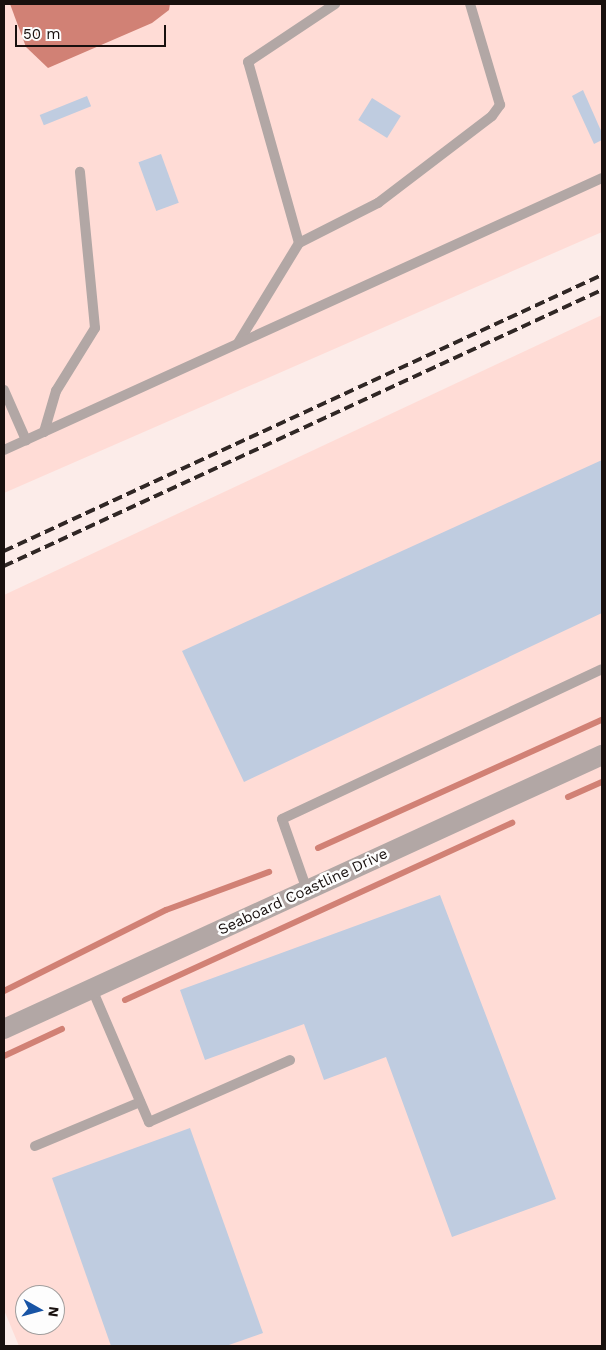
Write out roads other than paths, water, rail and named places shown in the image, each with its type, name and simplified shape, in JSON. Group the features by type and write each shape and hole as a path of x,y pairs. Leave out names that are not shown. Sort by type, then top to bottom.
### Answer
{"street":[{"name":"Seaboard Coastline Drive","path":"4,1029 602,755"}],"lane":[{"path":"299,243 248,62 336,4"},
{"path":"238,344 299,243 378,203 496,111 500,105 496,85 470,4"},
{"path":"44,432 56,391 95,328 80,172"},
{"path":"4,450 602,178"},
{"path":"4,390 26,440"},
{"path":"307,890 282,819 602,669"},
{"path":"92,989 149,1122 290,1060"},
{"path":"35,1146 140,1102"}],"waterway":[{"path":"318,848 602,720"},
{"path":"568,797 602,782"},
{"path":"125,1000 512,823"},
{"path":"4,991 166,910 269,872"},
{"path":"4,1056 62,1029"}],"railway":[{"path":"4,551 602,275"},
{"path":"4,566 602,290"}]}
